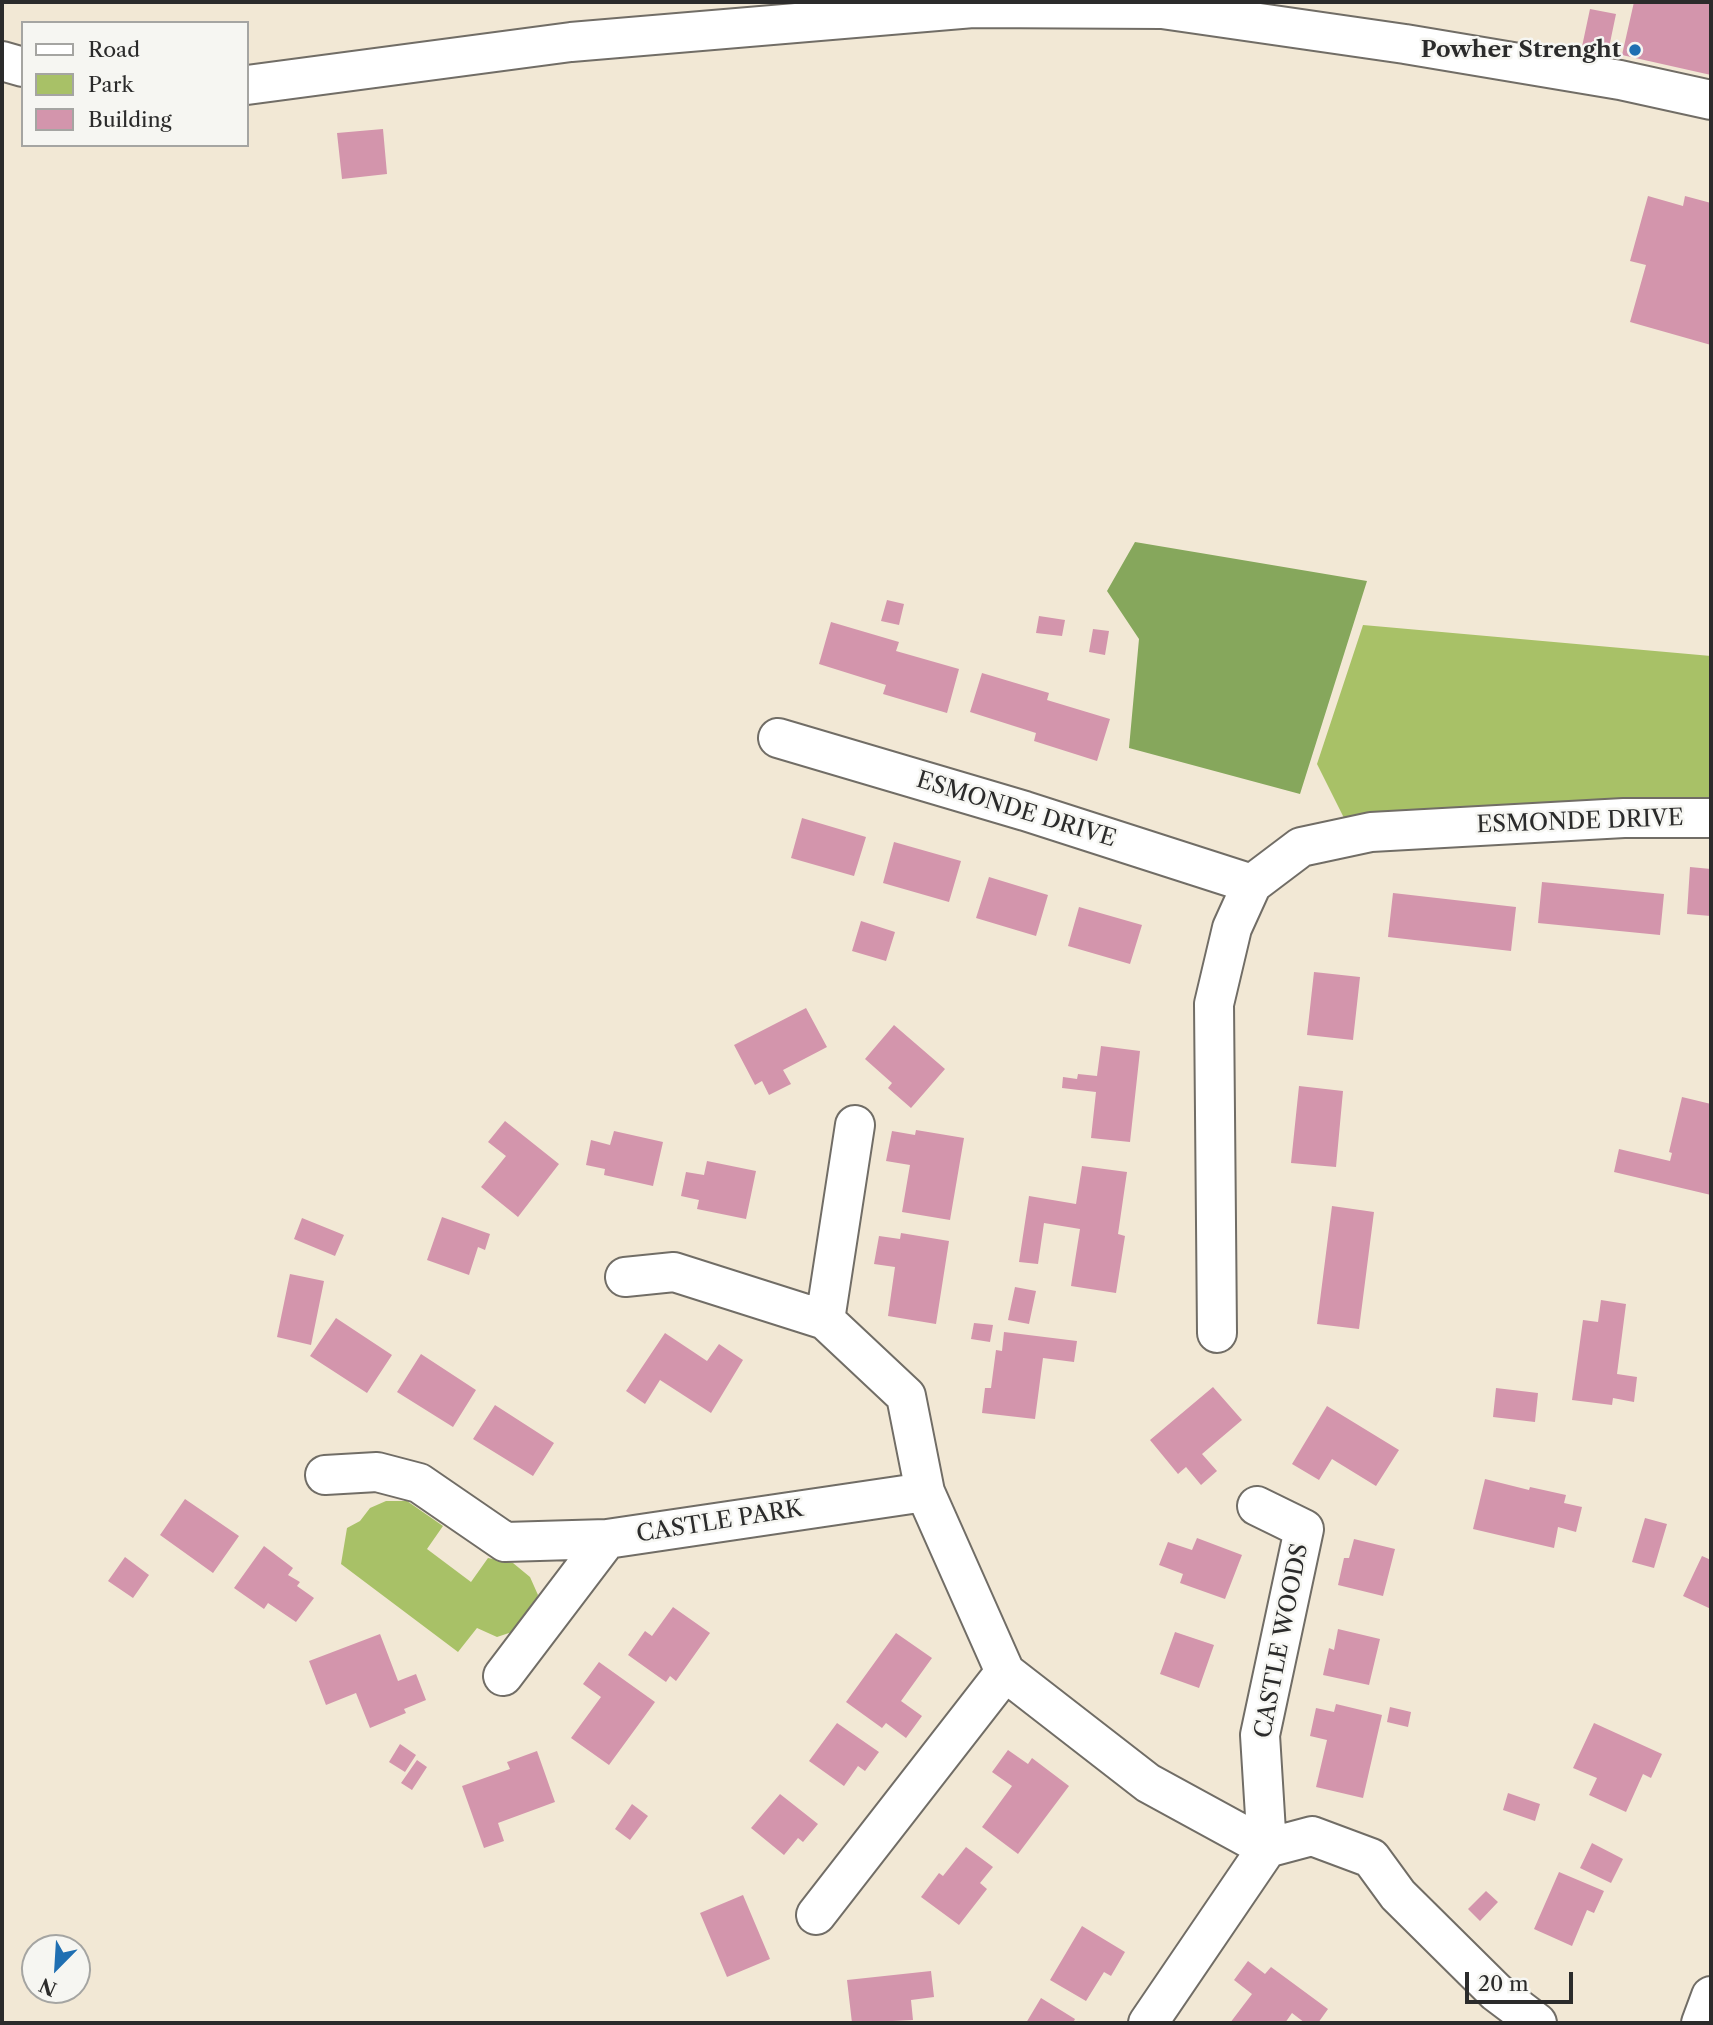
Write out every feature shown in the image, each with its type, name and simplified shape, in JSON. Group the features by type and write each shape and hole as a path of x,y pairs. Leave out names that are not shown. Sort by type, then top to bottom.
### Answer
{"street":[{"path":"248,85 571,42 921,12 973,8 1162,9 1405,44 1620,80 1711,100"},
{"path":"2,61 21,66"},
{"name":"ESMONDE DRIVE","path":"778,738 1025,811 1252,884"},
{"name":"ESMONDE DRIVE","path":"1217,1333 1214,1004 1233,928 1252,884 1301,847 1371,832 1624,818 1711,818"},
{"path":"825,1320 855,1125"},
{"path":"625,1277 674,1272 825,1320 906,1396 925,1492 1004,1672 1148,1783 1267,1848"},
{"name":"CASTLE PARK","path":"325,1475 377,1472 419,1483 505,1542 607,1539 925,1492"},
{"name":"CASTLE WOODS","path":"1257,1506 1304,1529 1260,1735 1267,1848"},
{"path":"503,1676 607,1539"},
{"path":"816,1915 1004,1672"},
{"path":"1148,2023 1267,1848 1312,1836 1371,1858 1398,1895 1417,1915 1496,1992 1537,2023"},
{"path":"1701,2023 1711,1996"}],"green space":[{"path":"1135,542 1367,581 1300,794 1129,748 1139,639 1107,591"},
{"path":"1363,625 1711,656 1711,799 1641,798 1344,818 1317,764"},
{"path":"386,1501 407,1501 443,1526 427,1549 471,1582 488,1558 513,1563 530,1577 538,1595 531,1613 515,1631 497,1637 477,1628 458,1652 341,1564 347,1528 360,1521 370,1508"}],"building":[{"path":"1634,2 1711,2 1711,75 1622,55"},
{"path":"1590,9 1616,14 1606,62 1580,56"},
{"path":"383,129 387,174 342,179 337,133"},
{"path":"1648,196 1683,206 1685,196 1711,203 1711,345 1630,322 1646,265 1630,261"},
{"path":"887,600 904,604 899,625 881,621"},
{"path":"1039,616 1065,620 1062,636 1036,633"},
{"path":"831,622 899,642 896,651 959,669 947,713 883,694 886,685 819,664"},
{"path":"1093,629 1109,631 1105,655 1089,652"},
{"path":"982,673 1049,693 1047,700 1110,719 1097,761 1034,741 1036,733 970,712"},
{"path":"802,818 866,837 854,876 791,858"},
{"path":"894,842 961,861 949,902 883,883"},
{"path":"1690,867 1711,869 1711,916 1687,914"},
{"path":"989,877 1048,895 1036,936 976,918"},
{"path":"1542,882 1664,894 1660,935 1538,923"},
{"path":"1393,893 1516,907 1511,951 1388,937"},
{"path":"1079,907 1142,925 1130,964 1068,946"},
{"path":"861,921 895,932 886,961 852,951"},
{"path":"1314,972 1360,977 1353,1040 1307,1035"},
{"path":"806,1008 827,1047 783,1070 791,1084 769,1095 762,1081 755,1085 734,1045"},
{"path":"894,1025 945,1069 911,1108 888,1088 892,1083 865,1059"},
{"path":"1101,1046 1140,1051 1130,1142 1091,1138 1096,1092 1062,1088 1063,1077 1077,1079 1078,1074 1097,1076"},
{"path":"1299,1086 1343,1091 1336,1167 1291,1163"},
{"path":"1682,1097 1711,1104 1711,1195 1614,1172 1619,1149 1670,1161 1672,1153 1669,1152"},
{"path":"505,1121 559,1164 518,1217 481,1187 506,1156 488,1142"},
{"path":"916,1130 964,1138 950,1220 902,1212 910,1165 886,1161 892,1131 915,1135"},
{"path":"614,1131 663,1142 653,1186 604,1175 605,1169 586,1165 591,1140 610,1145"},
{"path":"707,1161 756,1171 746,1219 697,1209 699,1200 681,1196 686,1172 704,1175"},
{"path":"1082,1166 1127,1172 1118,1234 1125,1236 1116,1293 1071,1286 1080,1229 1044,1223 1038,1264 1019,1262 1029,1196 1076,1204"},
{"path":"1332,1206 1374,1212 1359,1329 1317,1324"},
{"path":"442,1217 490,1234 485,1250 478,1247 469,1275 427,1260"},
{"path":"302,1218 344,1235 335,1256 294,1239"},
{"path":"901,1233 949,1241 936,1324 888,1316 895,1267 874,1264 879,1236 900,1239"},
{"path":"290,1274 324,1281 311,1345 277,1337"},
{"path":"1015,1287 1036,1291 1029,1324 1008,1320"},
{"path":"1601,1300 1626,1304 1617,1374 1637,1377 1634,1402 1613,1398 1612,1405 1572,1400 1583,1320 1598,1322"},
{"path":"336,1318 392,1355 367,1393 310,1356"},
{"path":"974,1323 993,1325 990,1342 971,1339"},
{"path":"1004,1332 1077,1341 1074,1362 1043,1358 1035,1419 982,1413 985,1388 991,1388 996,1350 1002,1351"},
{"path":"665,1333 707,1361 719,1344 743,1360 711,1413 660,1380 645,1404 626,1391"},
{"path":"421,1354 476,1390 453,1427 397,1392"},
{"path":"1213,1387 1242,1420 1202,1454 1217,1471 1201,1485 1186,1467 1178,1474 1150,1440"},
{"path":"1496,1388 1538,1393 1535,1422 1493,1417"},
{"path":"495,1405 554,1443 533,1476 473,1439"},
{"path":"1327,1406 1399,1450 1376,1486 1332,1459 1319,1480 1292,1464"},
{"path":"1485,1479 1529,1490 1530,1487 1566,1495 1564,1503 1582,1507 1576,1532 1558,1527 1554,1548 1473,1529"},
{"path":"185,1499 239,1536 213,1573 160,1535"},
{"path":"1645,1518 1667,1524 1654,1568 1632,1562"},
{"path":"1197,1538 1242,1555 1225,1599 1180,1583 1183,1574 1159,1565 1168,1542 1192,1550"},
{"path":"1354,1539 1395,1549 1383,1596 1338,1585 1344,1558 1349,1558"},
{"path":"264,1546 293,1568 288,1575 300,1582 297,1586 314,1598 296,1622 268,1603 264,1609 234,1588"},
{"path":"1702,1556 1711,1560 1711,1609 1683,1596"},
{"path":"125,1557 149,1575 133,1598 108,1581"},
{"path":"673,1607 710,1633 676,1681 670,1676 666,1682 628,1655 645,1631 652,1636"},
{"path":"1338,1629 1380,1639 1369,1685 1323,1675 1329,1648 1334,1650"},
{"path":"1175,1632 1214,1645 1199,1688 1160,1674"},
{"path":"896,1633 932,1658 901,1701 922,1716 906,1738 886,1723 882,1728 846,1702"},
{"path":"380,1634 398,1681 416,1674 426,1700 404,1709 406,1713 370,1728 356,1693 326,1705 309,1661"},
{"path":"599,1662 655,1702 609,1765 571,1738 601,1697 583,1684"},
{"path":"1336,1704 1382,1715 1363,1798 1316,1787 1327,1740 1310,1736 1316,1708 1334,1712"},
{"path":"1390,1707 1411,1712 1408,1727 1387,1722"},
{"path":"837,1723 879,1752 865,1771 858,1766 844,1786 809,1761"},
{"path":"1594,1723 1662,1754 1651,1778 1643,1774 1626,1812 1589,1795 1597,1778 1573,1768"},
{"path":"400,1744 416,1755 405,1772 389,1762"},
{"path":"1008,1750 1028,1764 1032,1758 1069,1786 1018,1854 982,1827 1012,1786 992,1772"},
{"path":"537,1751 555,1802 498,1823 504,1841 484,1848 462,1786 510,1769 507,1762"},
{"path":"417,1760 427,1767 412,1790 401,1783"},
{"path":"1508,1793 1540,1804 1535,1821 1503,1810"},
{"path":"780,1794 818,1824 803,1842 798,1838 784,1855 751,1828"},
{"path":"632,1804 648,1816 630,1840 615,1829"},
{"path":"1592,1843 1623,1859 1611,1883 1580,1868"},
{"path":"966,1847 993,1867 980,1883 987,1889 959,1925 921,1897 939,1873 943,1876"},
{"path":"1559,1872 1604,1891 1594,1913 1587,1910 1572,1946 1534,1929"},
{"path":"1486,1891 1498,1902 1480,1921 1468,1909"},
{"path":"743,1895 770,1959 727,1977 700,1913"},
{"path":"1082,1926 1125,1952 1111,1976 1104,1972 1086,2001 1050,1980"},
{"path":"1248,1961 1265,1974 1271,1967 1328,2009 1318,2023 1305,2023 1292,2013 1285,2023 1230,2023 1252,1994 1234,1980"},
{"path":"931,1971 934,1997 911,2000 913,2020 852,2023 847,1980"},
{"path":"1041,1998 1075,2019 1073,2023 1026,2023"}],"place":[{"name":"Powher Strenght","path":"1635,50"}]}
